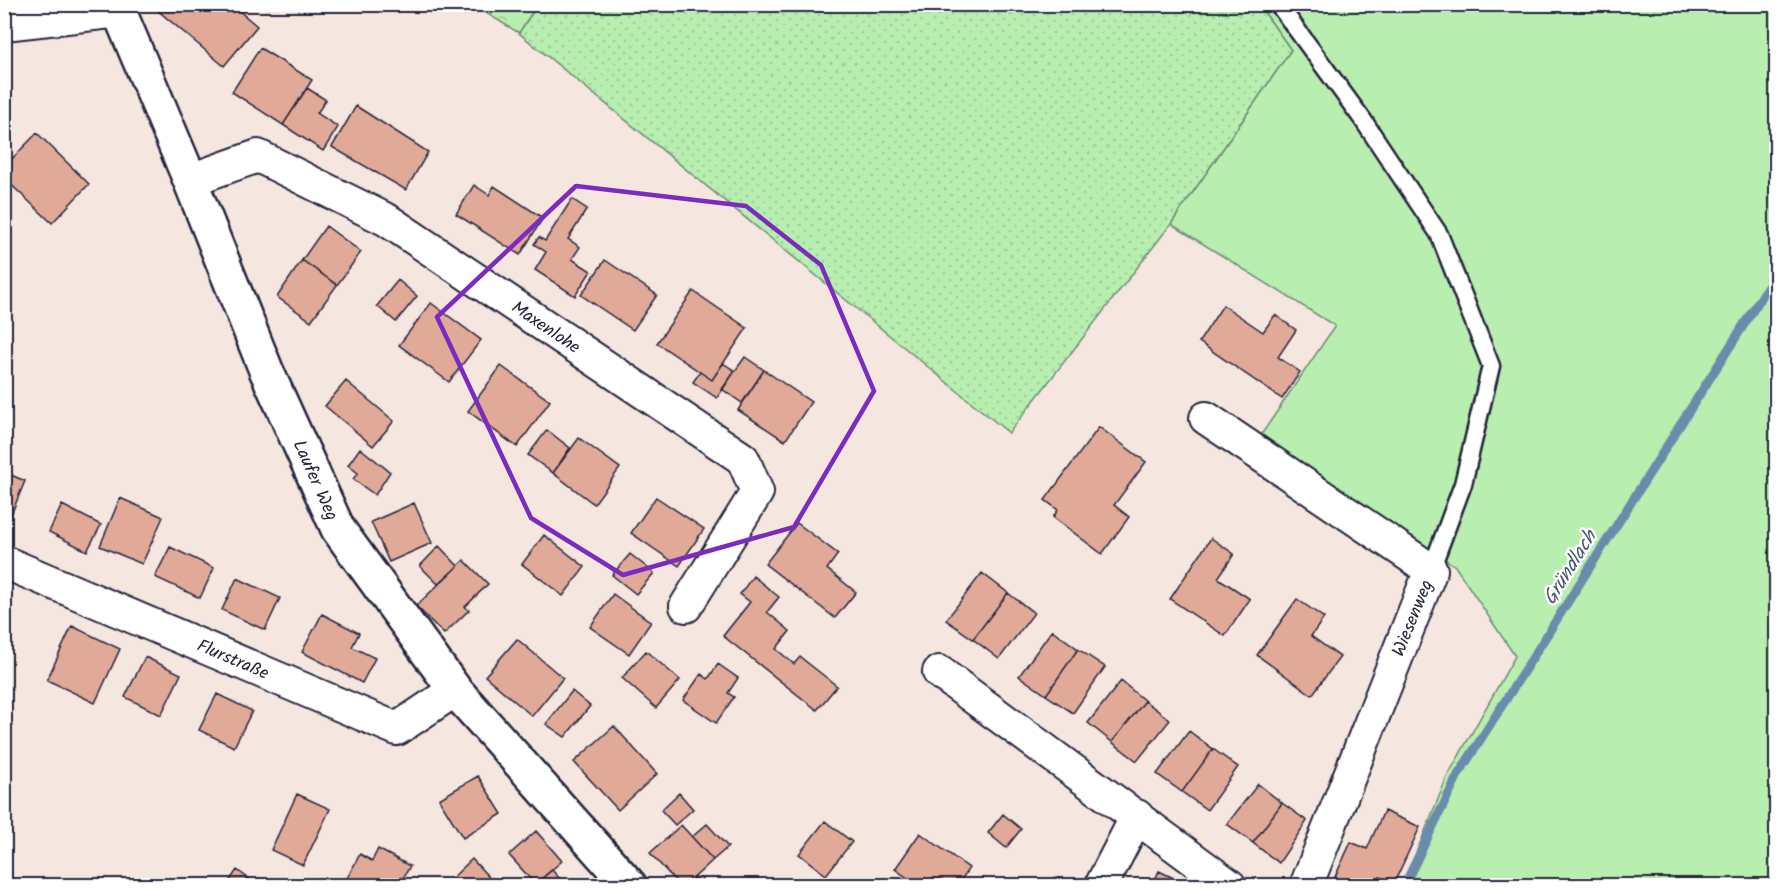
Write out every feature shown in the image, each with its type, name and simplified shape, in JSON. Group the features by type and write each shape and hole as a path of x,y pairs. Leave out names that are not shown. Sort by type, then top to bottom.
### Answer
{"street":[{"path":"4,24 118,8"},
{"name":"Laufer Weg","path":"118,8 266,370 338,529 455,690 630,885"},
{"name":"Maxenlohe","path":"190,180 258,156 387,220 743,459 757,492 686,606"},
{"name":"Wiesenweg","path":"1206,418 1431,570 1306,885"},
{"name":"Flurstraße","path":"4,561 397,729 455,690"},
{"path":"939,672 1230,885"},
{"path":"1101,885 1137,816"}],"lane":[{"path":"1278,4 1363,120 1439,234 1491,366 1463,484 1431,570"}],"highlighted area":[{"path":"576,186 746,206 821,265 874,391 794,527 623,575 531,518 437,317"}],"green space":[{"path":"473,5 537,5 519,33"},
{"path":"537,5 1259,5 1291,50 1171,224 1009,433 519,33"},
{"path":"1259,5 1776,5 1776,885 1403,885 1447,777 1515,656 1455,566 1261,435 1335,326 1171,224 1291,50"}],"building":[{"path":"150,4 231,4 257,26 224,66"},
{"path":"260,48 312,80 283,125 232,92"},
{"path":"307,88 326,100 317,113 338,127 323,151 283,125"},
{"path":"356,106 428,152 406,190 332,147"},
{"path":"37,133 89,184 52,223 4,178 4,167"},
{"path":"474,185 489,195 494,186 543,218 520,255 456,214"},
{"path":"572,199 587,209 568,239 580,247 572,259 591,271 575,296 535,270 546,252 534,244 539,237 545,241"},
{"path":"326,226 361,252 337,285 302,260"},
{"path":"302,260 337,285 311,321 277,297"},
{"path":"605,260 657,295 633,330 581,295"},
{"path":"398,280 417,296 396,322 377,306"},
{"path":"693,291 747,328 712,380 657,343"},
{"path":"431,303 481,340 449,382 399,345"},
{"path":"1223,305 1263,332 1275,315 1296,330 1278,357 1300,372 1282,399 1199,342"},
{"path":"745,357 764,370 742,403 722,389"},
{"path":"723,363 735,371 717,398 693,382 700,372 712,380"},
{"path":"501,366 550,401 517,447 468,411"},
{"path":"764,370 811,402 785,441 738,410"},
{"path":"346,381 394,421 373,446 325,406"},
{"path":"1099,427 1146,462 1114,505 1129,517 1102,554 1053,517 1058,510 1045,500"},
{"path":"547,430 570,448 553,473 528,455"},
{"path":"579,438 620,468 594,504 553,473"},
{"path":"360,448 390,472 375,495 353,479 358,473 348,465"},
{"path":"4,472 25,481 8,522 4,521"},
{"path":"656,497 704,529 679,566 631,533"},
{"path":"120,498 163,517 142,564 100,546"},
{"path":"414,503 432,543 389,562 371,522"},
{"path":"62,505 101,525 87,551 49,532"},
{"path":"797,523 838,554 827,569 856,592 835,618 765,564"},
{"path":"544,535 585,567 563,596 522,564"},
{"path":"1211,538 1234,554 1218,578 1250,599 1225,636 1170,599"},
{"path":"439,546 458,566 438,584 420,566"},
{"path":"170,547 214,568 200,598 155,577"},
{"path":"630,554 654,573 636,594 612,575"},
{"path":"464,560 488,584 465,607 469,610 444,634 416,606"},
{"path":"982,573 1008,593 973,639 946,620"},
{"path":"753,576 779,597 767,612 790,631 776,649 794,664 800,657 837,686 817,710 723,636 750,602 740,594"},
{"path":"237,578 280,598 265,630 222,610"},
{"path":"1008,593 1034,613 999,659 973,639"},
{"path":"613,594 651,622 629,654 590,627"},
{"path":"1297,599 1324,618 1311,636 1340,657 1312,695 1257,655"},
{"path":"322,614 359,633 352,647 375,658 362,683 302,652"},
{"path":"72,626 120,649 95,703 47,680"},
{"path":"1052,630 1078,649 1046,695 1019,676"},
{"path":"517,639 563,678 532,716 485,676"},
{"path":"1078,649 1105,667 1073,713 1046,695"},
{"path":"646,651 680,680 656,708 622,678"},
{"path":"145,657 181,674 161,715 125,697"},
{"path":"718,664 738,678 728,693 734,697 716,723 683,700 701,674 708,679"},
{"path":"1121,681 1145,701 1112,742 1088,723"},
{"path":"572,691 590,706 565,737 546,724"},
{"path":"217,694 252,711 234,747 199,730"},
{"path":"1145,701 1170,720 1137,761 1112,742"},
{"path":"614,726 657,774 618,810 574,762"},
{"path":"1189,731 1213,749 1182,792 1157,774"},
{"path":"1213,749 1238,767 1207,810 1182,792"},
{"path":"478,776 502,814 463,838 439,799"},
{"path":"1258,784 1282,803 1253,843 1227,824"},
{"path":"679,793 693,809 675,825 661,810"},
{"path":"297,794 330,809 303,865 271,850"},
{"path":"1282,803 1307,821 1279,863 1253,843"},
{"path":"1384,811 1420,827 1394,883 1380,877 1376,886 1354,886 1335,877 1351,842 1367,849"},
{"path":"1003,814 1021,829 1006,848 988,833"},
{"path":"825,821 852,842 826,875 799,854"},
{"path":"707,824 728,847 713,860 692,837"},
{"path":"681,825 713,860 685,886 680,886 650,853"},
{"path":"536,831 562,861 535,884 509,855"},
{"path":"920,833 969,868 957,886 919,886 895,869"},
{"path":"378,849 410,866 402,880 411,886 343,886 360,854 372,861"},
{"path":"472,859 497,886 453,886 449,881"},
{"path":"237,870 259,886 226,886"},
{"path":"552,870 561,880 555,886 533,886"},
{"path":"1159,871 1190,886 1152,886"}],"waterway":[{"name":"Gründlach","path":"1404,886 1458,775 1776,274"}]}
